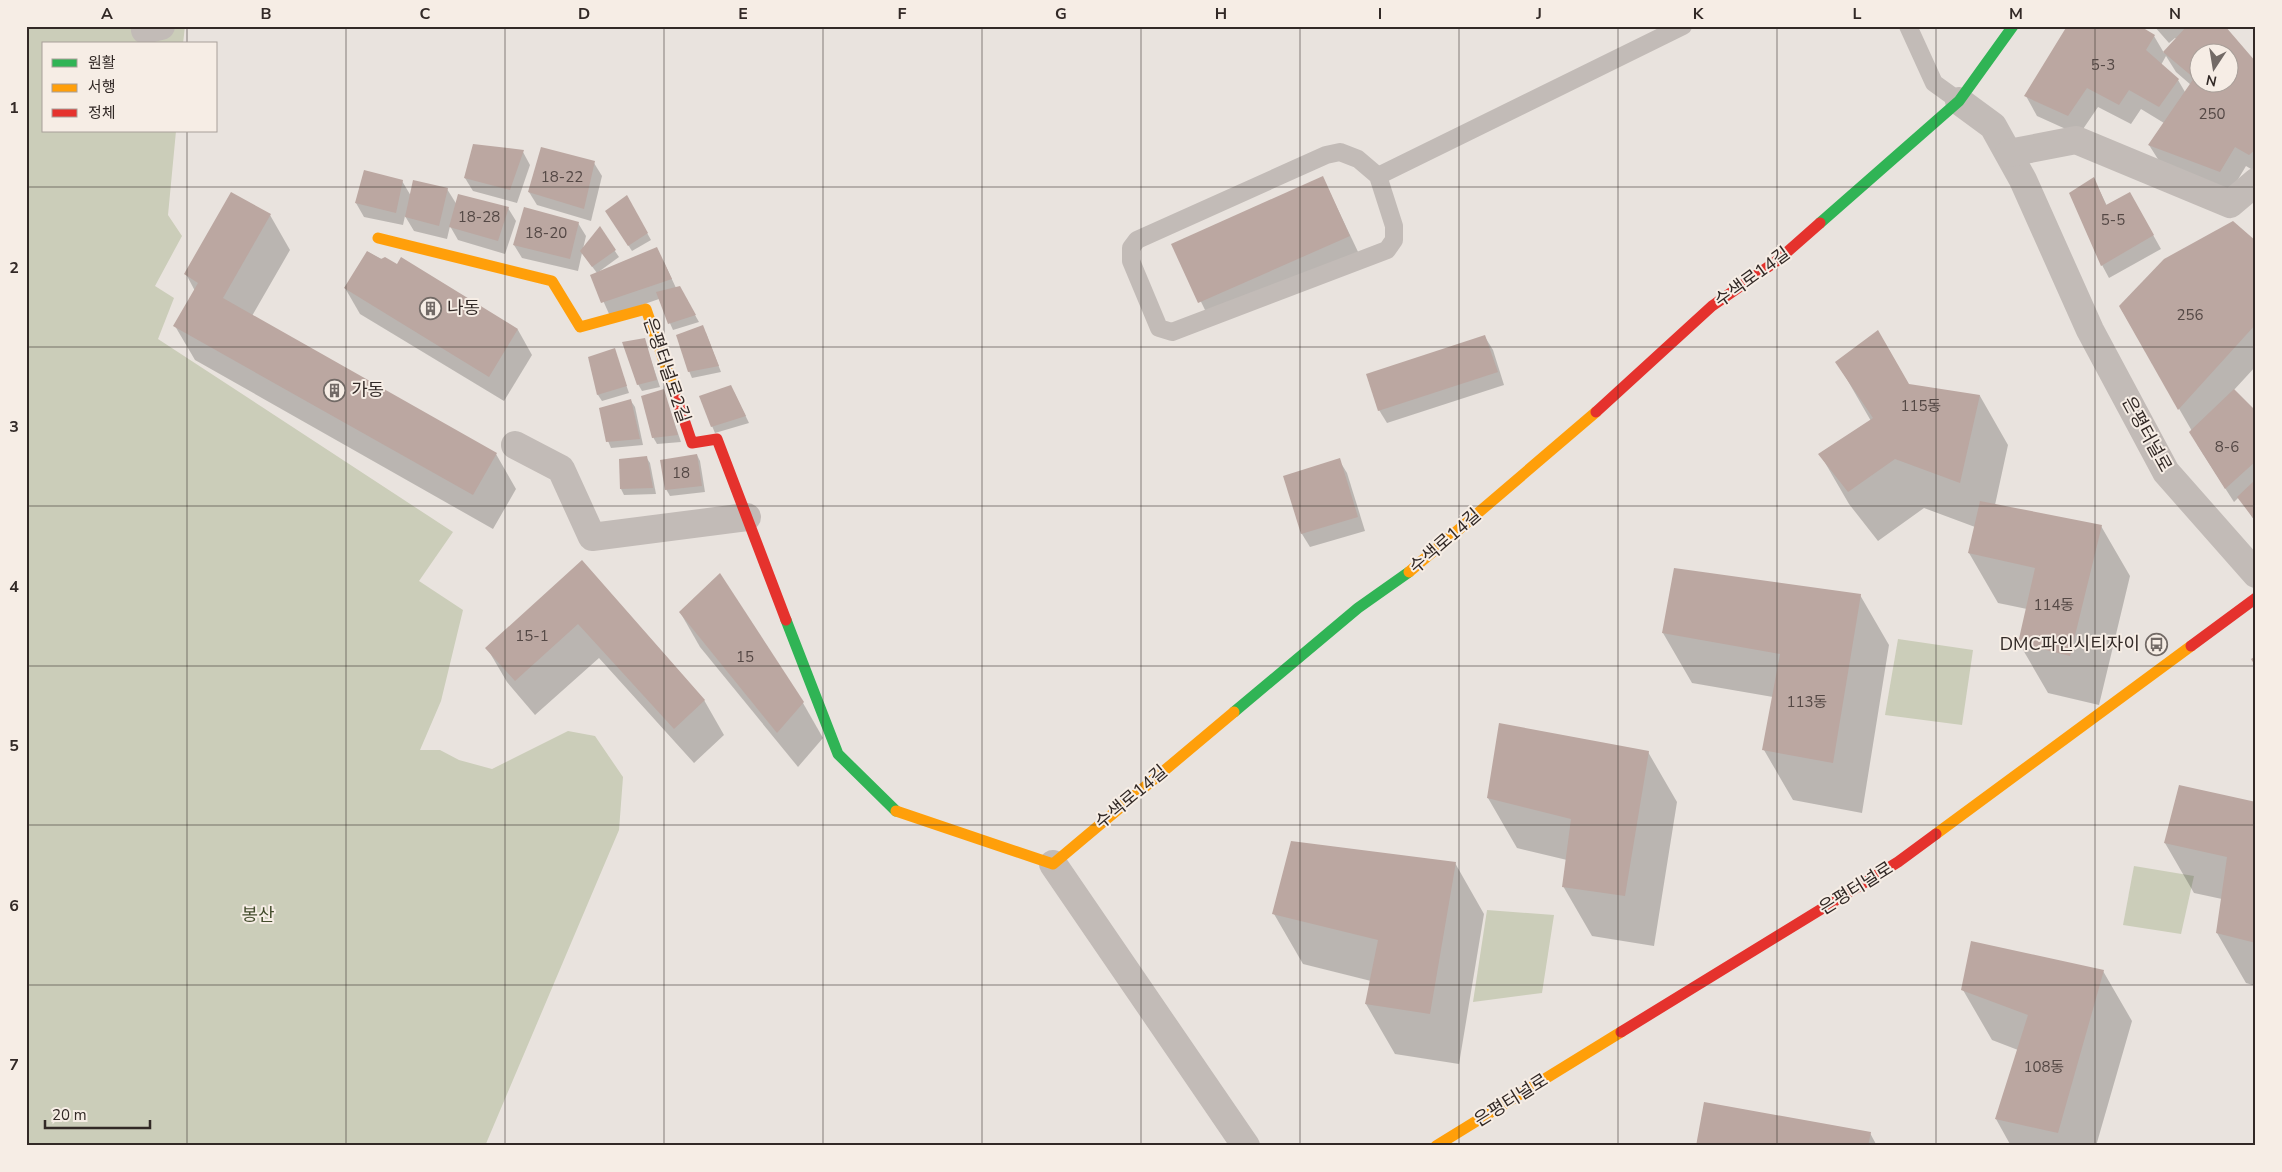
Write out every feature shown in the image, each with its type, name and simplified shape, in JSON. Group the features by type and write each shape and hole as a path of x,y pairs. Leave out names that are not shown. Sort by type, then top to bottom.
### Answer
{"street":[{"name":"수색로14길","path":"1053,864 1358,608 1418,566 1620,392 1712,306 1778,260 1959,101 2013,26"},
{"path":"1959,101 1993,126 2009,153 2076,140 2230,204 2256,182"},
{"name":"은평터널로","path":"2009,153 2024,180 2090,330 2166,472 2256,574"},
{"name":"은평터널로2길","path":"378,238 552,280 580,327 646,309 692,443 717,439 838,754 893,810 1053,864"},
{"path":"515,446 561,469 560,472 592,537 747,517"},
{"name":"은평터널로","path":"1436,1146 1898,862 2256,598"},
{"path":"1053,864 1246,1146"}],"lane":[{"path":"1378,176 1683,26"},
{"path":"1908,26 1934,83 1959,101"},
{"path":"1340,152 1358,159 1378,176 1394,226 1394,240 1387,250 1172,332 1159,328 1131,260 1131,248 1137,240 1326,155 1340,152"}],"green space":[{"name":"봉산","path":"26,26 185,26 183,42 42,42 42,132 176,132 168,215 182,236 155,286 174,298 158,339 453,532 419,581 463,610 441,701 420,750 440,750 459,760 492,769 568,731 595,736 623,777 619,830 485,1146 26,1146"},
{"path":"1898,639 1973,650 1962,725 1885,715"},
{"path":"2134,866 2194,876 2181,934 2123,925"},
{"path":"1487,910 1554,915 1542,993 1473,1002"}],"building":[{"path":"2067,26 2140,26 2155,35 2146,50 2179,79 2159,107 2129,90 2119,105 2087,88 2068,116 2024,96"},
{"path":"2187,26 2225,26 2239,42 2190,42 2190,75 2163,52"},
{"path":"2240,43 2256,62 2256,149 2249,155 2235,147 2220,172 2148,145 2190,84 2190,92 2240,92"},
{"path":"473,144 524,150 510,190 464,178"},
{"path":"541,147 595,161 584,209 528,192"},
{"path":"364,170 403,180 396,213 355,203"},
{"path":"1323,176 1350,236 1198,303 1171,244"},
{"path":"2094,177 2106,205 2130,192 2154,235 2101,266 2069,193"},
{"path":"413,180 448,188 439,226 405,217"},
{"name":"가동","path":"231,192 271,214 223,298 497,453 473,495 173,326 198,283 184,274"},
{"path":"458,194 509,207 498,241 449,227"},
{"path":"627,195 648,233 628,246 605,211"},
{"path":"524,207 579,222 570,259 513,245"},
{"path":"2233,221 2256,241 2256,324 2178,410 2119,306 2164,259"},
{"path":"600,226 616,250 592,267 580,251"},
{"path":"657,247 672,279 601,303 590,275"},
{"name":"나동","path":"367,251 381,259 385,257 397,264 401,257 518,329 489,377 344,288"},
{"path":"680,286 696,315 668,324 656,292"},
{"path":"703,325 719,366 688,372 676,335"},
{"path":"1878,330 1909,384 1980,395 1960,483 1895,459 1848,492 1818,454 1873,418 1835,362"},
{"path":"1485,335 1498,372 1378,411 1366,374"},
{"path":"645,338 657,380 637,385 622,342"},
{"path":"615,348 627,386 597,395 588,357"},
{"path":"731,385 746,416 711,427 699,396"},
{"path":"664,389 678,435 652,438 641,396"},
{"path":"2234,389 2256,411 2256,461 2225,489 2189,432"},
{"path":"631,399 640,439 606,442 599,408"},
{"path":"697,454 702,486 665,490 660,460"},
{"path":"647,456 653,488 620,489 619,459"},
{"path":"1340,458 1358,517 1301,534 1283,476"},
{"path":"2256,479 2256,522 2237,497"},
{"path":"1980,501 2102,525 2070,656 2018,643 2035,568 1968,553"},
{"path":"582,560 705,700 674,729 578,624 515,681 485,648"},
{"path":"1674,568 1861,594 1833,763 1762,750 1780,654 1662,633"},
{"path":"720,573 804,702 777,733 679,612"},
{"path":"2256,656 2256,667 2251,659"},
{"path":"1499,723 1649,751 1625,896 1562,887 1571,819 1487,798"},
{"path":"2179,785 2256,802 2256,943 2216,933 2227,857 2164,843"},
{"path":"1291,841 1456,862 1430,1014 1365,1004 1378,940 1272,914"},
{"path":"1971,941 2104,970 2058,1133 1995,1119 2028,1015 1961,990"},
{"path":"1704,1102 1871,1132 1868,1146 1696,1146"}],"traffic: fast":[{"path":"1820,223 1959,101 2013,26"},
{"path":"1234,712 1358,608 1409,572"},
{"path":"786,620 838,754 896,811"}],"traffic: slow":[{"path":"378,238 552,281 580,327 646,309 676,396"},
{"path":"1409,572 1596,412"},
{"path":"1936,834 2191,646"},
{"path":"896,811 1053,864 1234,712"},
{"path":"1436,1146 1621,1032"}],"traffic: jam":[{"path":"1596,412 1712,306 1778,260 1820,223"},
{"path":"676,396 692,443 717,439 786,620"},
{"path":"2191,646 2256,598"},
{"path":"1621,1032 1898,862 1936,834"}],"place":[{"name":"나동","path":"431,308"},
{"name":"가동","path":"335,390"},
{"name":"DMC파인시티자이","path":"2156,644"}]}
